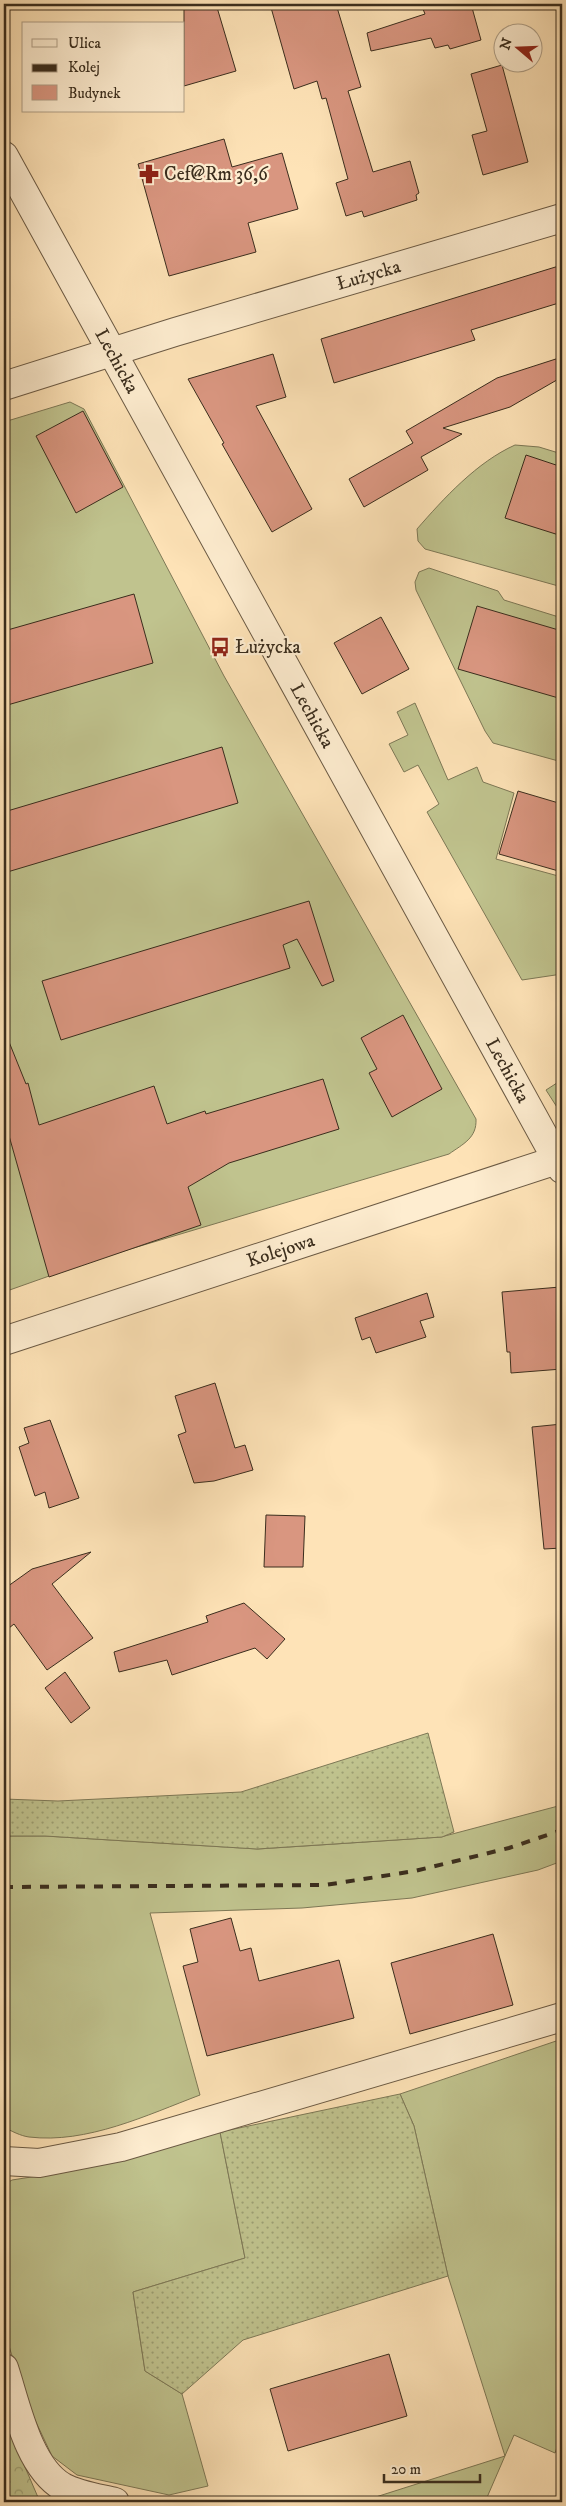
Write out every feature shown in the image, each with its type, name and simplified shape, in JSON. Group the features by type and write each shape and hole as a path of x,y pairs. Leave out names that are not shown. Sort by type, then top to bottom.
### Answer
{"street":[{"name":"Lechicka","path":"4,156 560,1165"},
{"name":"Łużycka","path":"4,386 562,218"},
{"name":"Kolejowa","path":"4,1341 560,1165"},
{"path":"4,2160 40,2163 121,2147 562,2017"},
{"path":"4,2368 29,2444 45,2470 63,2486 115,2502"}],"green space":[{"path":"70,402 84,409 224,676 476,1119 476,1126 472,1136 449,1154 100,1258 4,1292 4,422"},
{"path":"515,445 539,447 562,454 562,587 425,549 418,541 417,529 450,493 487,461"},
{"path":"429,568 498,591 504,600 562,618 562,762 493,743 485,731 416,590 415,582 419,572"},
{"path":"415,703 448,780 477,767 483,782 514,793 496,859 562,877 562,974 522,980 427,812 439,804 418,765 404,772 389,744 408,735 397,712"},
{"path":"560,1081 562,1083 562,1115 546,1090"},
{"path":"428,1733 454,1832 442,1837 257,1849 45,1836 4,1836 4,1799 58,1801 241,1792"},
{"path":"562,1805 562,1861 538,1870 412,1898 302,1908 150,1913 200,2095 138,2119 95,2132 73,2136 29,2137 4,2127 4,1836 45,1836 258,1849 441,1837"},
{"path":"562,2039 562,2434 555,2453 514,2435 505,2456 448,2276 414,2126 400,2094"},
{"path":"400,2094 414,2126 448,2276 243,2340 182,2394 145,2371 133,2292 245,2258 220,2132"},
{"path":"220,2132 245,2258 133,2292 145,2371 182,2394 208,2486 169,2495 77,2475 52,2456 26,2401 4,2330 4,2185 12,2180 57,2173"},
{"path":"4,2418 40,2502 4,2502"},
{"path":"505,2456 485,2502 360,2502"}],"building":[{"path":"184,4 216,4 236,71 185,86"},
{"path":"270,4 336,4 361,87 348,91 373,172 410,161 419,193 416,195 417,200 364,217 362,211 346,216 336,183 348,179 326,98 322,99 317,81 294,89"},
{"path":"421,4 471,4 481,40 450,49 448,45 435,48 431,38 371,51 367,33 425,14"},
{"path":"494,67 494,72 504,72 528,162 483,175 472,135 487,131 471,74"},
{"path":"224,139 232,167 282,153 298,209 248,223 256,252 169,276 138,164"},
{"path":"562,265 562,302 471,330 475,340 334,383 321,339"},
{"path":"273,354 286,397 256,406 312,509 272,532 188,379"},
{"path":"562,357 562,377 510,407 443,428 462,434 421,457 428,470 364,507 349,479 413,443 406,431 497,378"},
{"path":"83,411 123,487 76,513 36,436"},
{"path":"526,455 562,467 562,536 505,518"},
{"path":"134,594 153,663 4,706 4,631"},
{"path":"477,606 562,631 562,699 458,669"},
{"path":"381,617 409,669 362,694 334,643"},
{"path":"222,747 238,803 4,873 4,812"},
{"path":"518,791 562,804 562,872 499,854"},
{"path":"309,901 334,981 322,986 297,939 283,945 290,968 61,1040 42,981"},
{"path":"403,1015 442,1089 392,1117 369,1073 377,1069 361,1038"},
{"path":"5,1032 26,1084 28,1083 39,1125 154,1086 167,1124 205,1111 206,1114 323,1079 339,1129 229,1163 188,1187 201,1225 49,1277 4,1118"},
{"path":"560,1287 562,1369 511,1373 510,1352 507,1352 502,1292"},
{"path":"427,1293 434,1317 420,1321 426,1337 376,1353 370,1337 362,1340 355,1318"},
{"path":"215,1383 235,1448 245,1445 253,1470 214,1481 194,1483 178,1435 186,1432 175,1396"},
{"path":"50,1420 79,1498 49,1508 45,1492 35,1496 19,1447 29,1443 24,1428"},
{"path":"562,1424 562,1548 544,1549 532,1427"},
{"path":"266,1515 305,1516 303,1567 264,1567"},
{"path":"91,1552 52,1584 93,1638 47,1670 14,1624 4,1632 4,1589 32,1569"},
{"path":"244,1603 285,1639 267,1659 255,1648 172,1675 167,1660 119,1672 114,1652 208,1622 206,1616"},
{"path":"65,1672 90,1708 71,1723 45,1688"},
{"path":"231,1918 240,1951 251,1948 259,1981 339,1960 354,2018 207,2056 183,1966 198,1962 190,1929"},
{"path":"493,1934 513,2005 410,2034 391,1963"},
{"path":"389,2354 407,2416 288,2451 270,2389"}],"railway":[{"path":"4,1887 325,1885 415,1871 509,1848 562,1830"}],"place":[{"name":"Cef@Rm 36,6","path":"149,174"},
{"name":"Łużycka","path":"220,647"}]}
